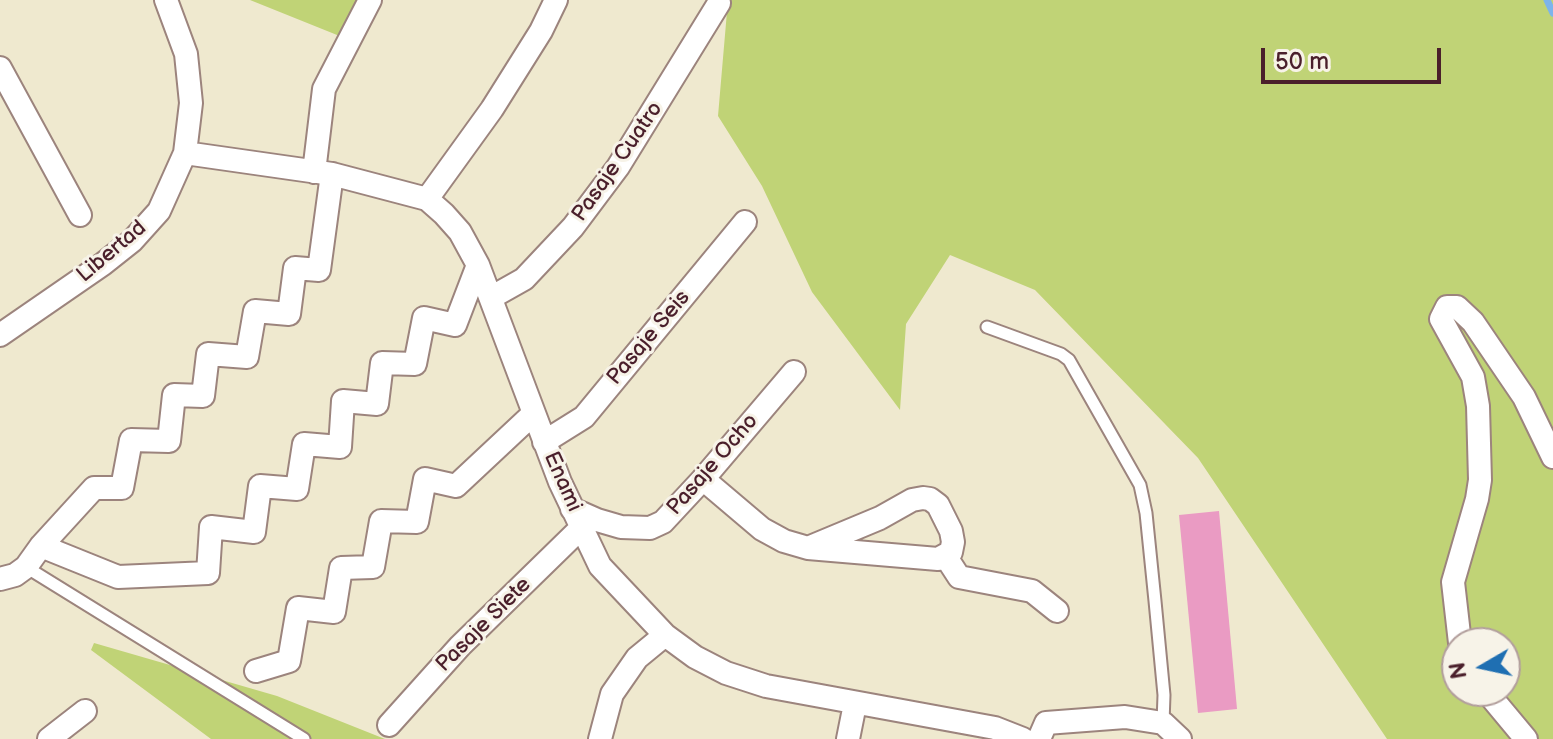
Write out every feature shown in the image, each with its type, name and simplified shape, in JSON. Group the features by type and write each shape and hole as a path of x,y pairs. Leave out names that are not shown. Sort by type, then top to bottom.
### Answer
{"street":[{"name":"Libertad","path":"0,335 132,241 159,211 185,153 191,103 186,54 166,0"},
{"path":"0,579 15,575 26,567 94,488 122,488 131,440 169,441 174,395 203,396 208,354 247,357 255,311 289,314 295,268 319,270 324,89 370,0"},
{"path":"427,199 492,109 541,31 556,0"},
{"name":"Pasaje Cuatro","path":"492,297 524,279 573,227 618,167 719,3"},
{"path":"0,68 80,215"},
{"name":"Enami","path":"185,153 323,173 427,199 444,214 460,232 478,265 544,442 600,566 665,635 695,657 726,673 766,686 995,728 1023,739"},
{"name":"Pasaje Seis","path":"544,442 584,417 745,222"},
{"path":"41,546 118,577 208,573 211,527 254,532 260,486 297,489 304,444 340,447 343,401 377,404 382,363 415,364 424,318 455,325 478,265"},
{"path":"1458,627 1453,582 1480,480 1478,406 1473,377 1441,319 1447,307 1457,307 1473,322 1524,397 1553,457"},
{"name":"Pasaje Ocho","path":"577,518 621,527 650,528 663,522 794,372"},
{"path":"256,671 289,661 298,608 334,612 341,568 373,567 381,521 417,522 425,479 456,486 533,414"},
{"path":"703,479 762,529 784,541 808,548 923,559 946,557 951,552 951,531 938,505 923,498 912,500 880,518 808,548"},
{"name":"Pasaje Siete","path":"389,725 577,518"},
{"path":"946,557 959,577 1032,591 1057,611"},
{"path":"600,739 612,694 637,658 665,635"},
{"path":"848,739 855,704"},
{"path":"1499,707 1526,739"},
{"path":"49,739 85,711"},
{"path":"1116,739 1125,717"},
{"path":"1039,739 1046,723 1125,717 1163,723 1180,739"}],"lane":[{"path":"987,327 1061,354 1069,360 1140,485 1155,601 1164,695 1163,723"},
{"path":"26,567 304,739"}],"green space":[{"path":"250,0 370,0 352,41"},
{"path":"728,0 1553,0 1553,739 1387,739 1198,458 1035,290 950,255 906,324 900,410 812,292 762,186 718,116"},
{"path":"94,643 277,696 385,739 211,739 91,650"}],"building":[{"path":"1219,511 1237,709 1198,713 1179,515"}],"waterway":[{"path":"1547,0 1553,13"}]}
